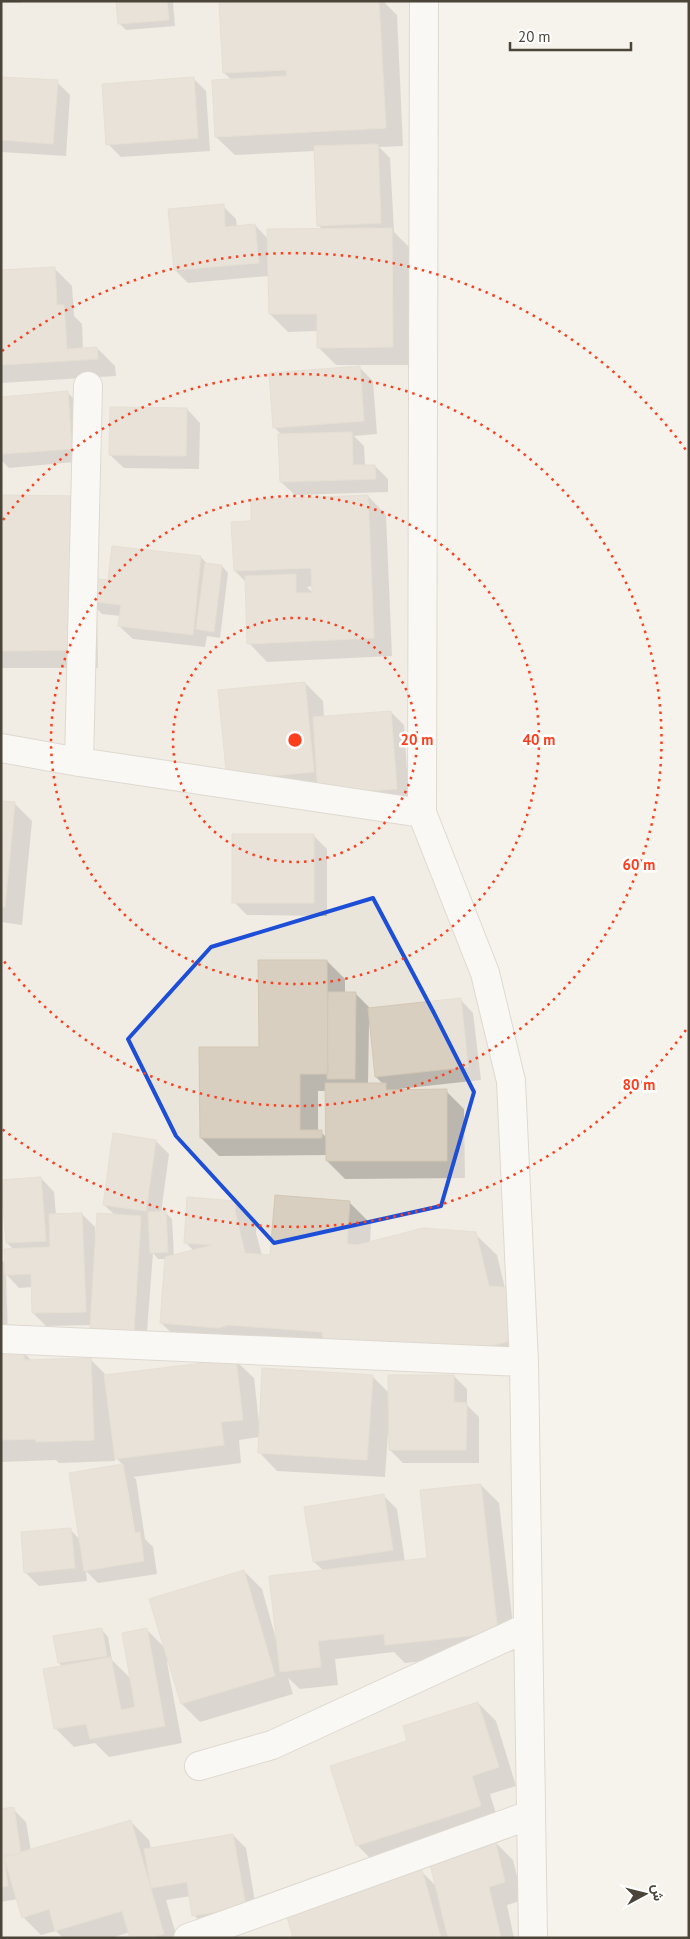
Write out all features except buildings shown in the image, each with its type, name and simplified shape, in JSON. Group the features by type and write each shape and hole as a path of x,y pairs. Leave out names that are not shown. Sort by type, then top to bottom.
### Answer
{"street":[{"path":"424,1 422,813 486,973 511,1081 524,1362 533,1938"},
{"path":"79,762 88,386"},
{"path":"1,748 79,762 422,813"},
{"path":"1,1339 524,1362"},
{"path":"199,1766 272,1745 528,1627"},
{"path":"188,1938 530,1815"}],"highlighted area":[{"path":"373,898 474,1092 441,1206 274,1243 176,1136 128,1039 211,947"}],"shaded area":[{"path":"1,1 424,1 422,813 511,1081 533,1938 1,1938"}]}
